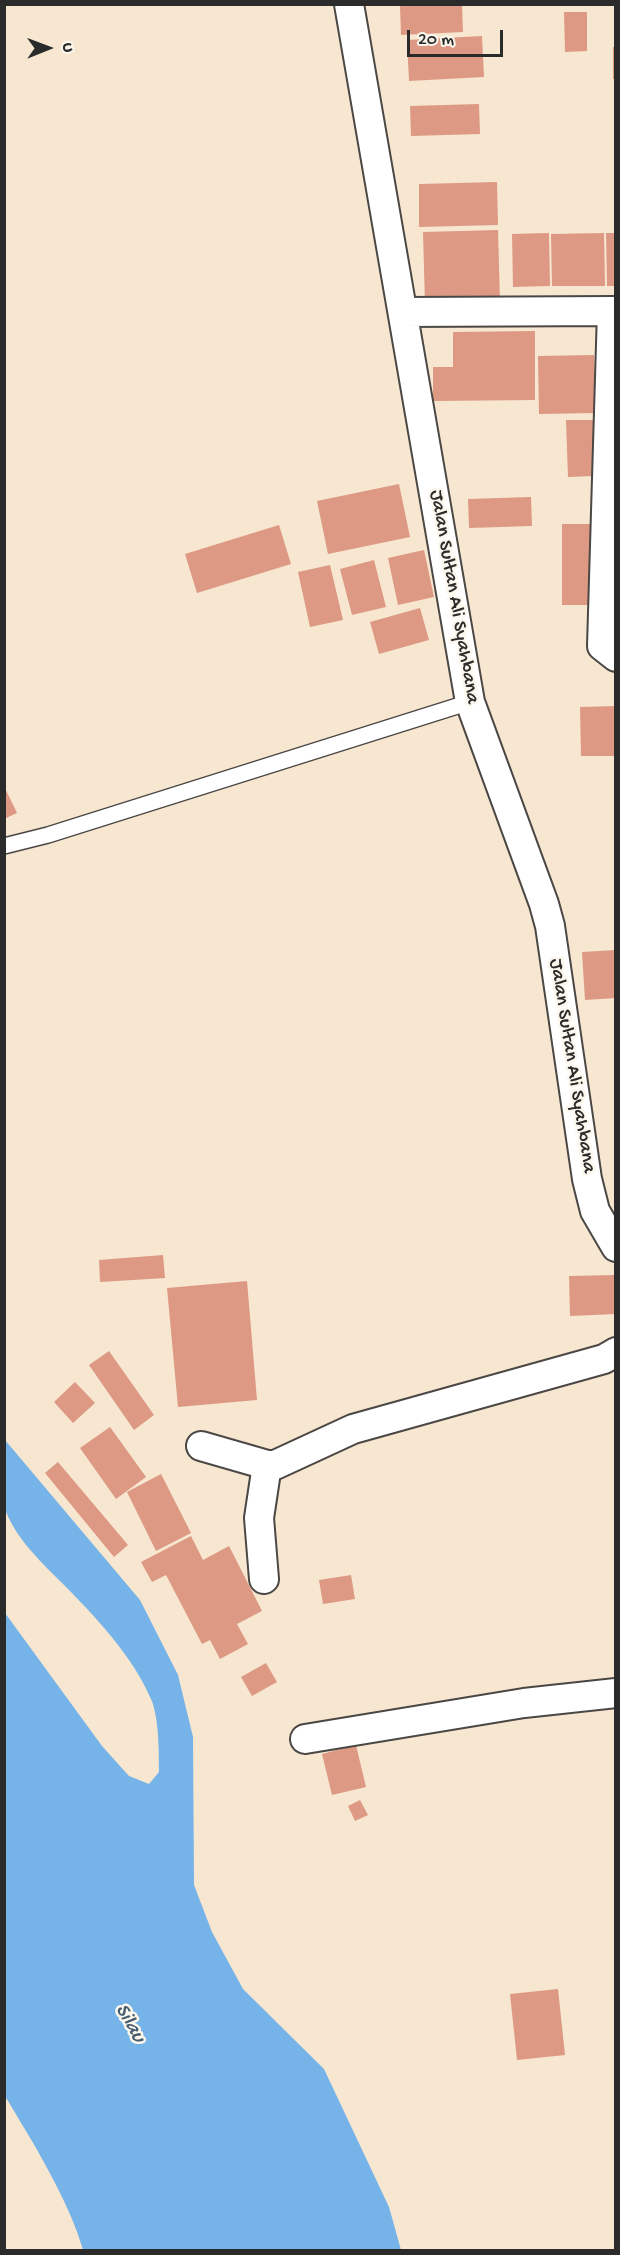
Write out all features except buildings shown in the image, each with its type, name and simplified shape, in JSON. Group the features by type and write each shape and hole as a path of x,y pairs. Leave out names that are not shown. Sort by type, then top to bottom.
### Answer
{"street":[{"name":"Jalan Sultan Ali Syahbana","path":"348,4 470,702 544,904 550,927 587,1179 595,1211 615,1247"},
{"path":"403,312 614,311 602,646 615,657"},
{"path":"201,1446 267,1465 275,1465 353,1429 604,1359 615,1352"},
{"path":"264,1579 259,1518 267,1465"},
{"path":"305,1739 512,1705 615,1693"}],"lane":[{"path":"4,846 70,828 470,702"}],"water":[{"name":"Silau","path":"5,1440 140,1600 178,1675 193,1737 194,1885 212,1932 243,1989 324,2069 389,2207 401,2250 83,2250 59,2191 5,2096 5,1613 102,1746 129,1776 149,1784 159,1772 154,1706 134,1667 86,1607 28,1548 9,1519 3,1495"}]}
